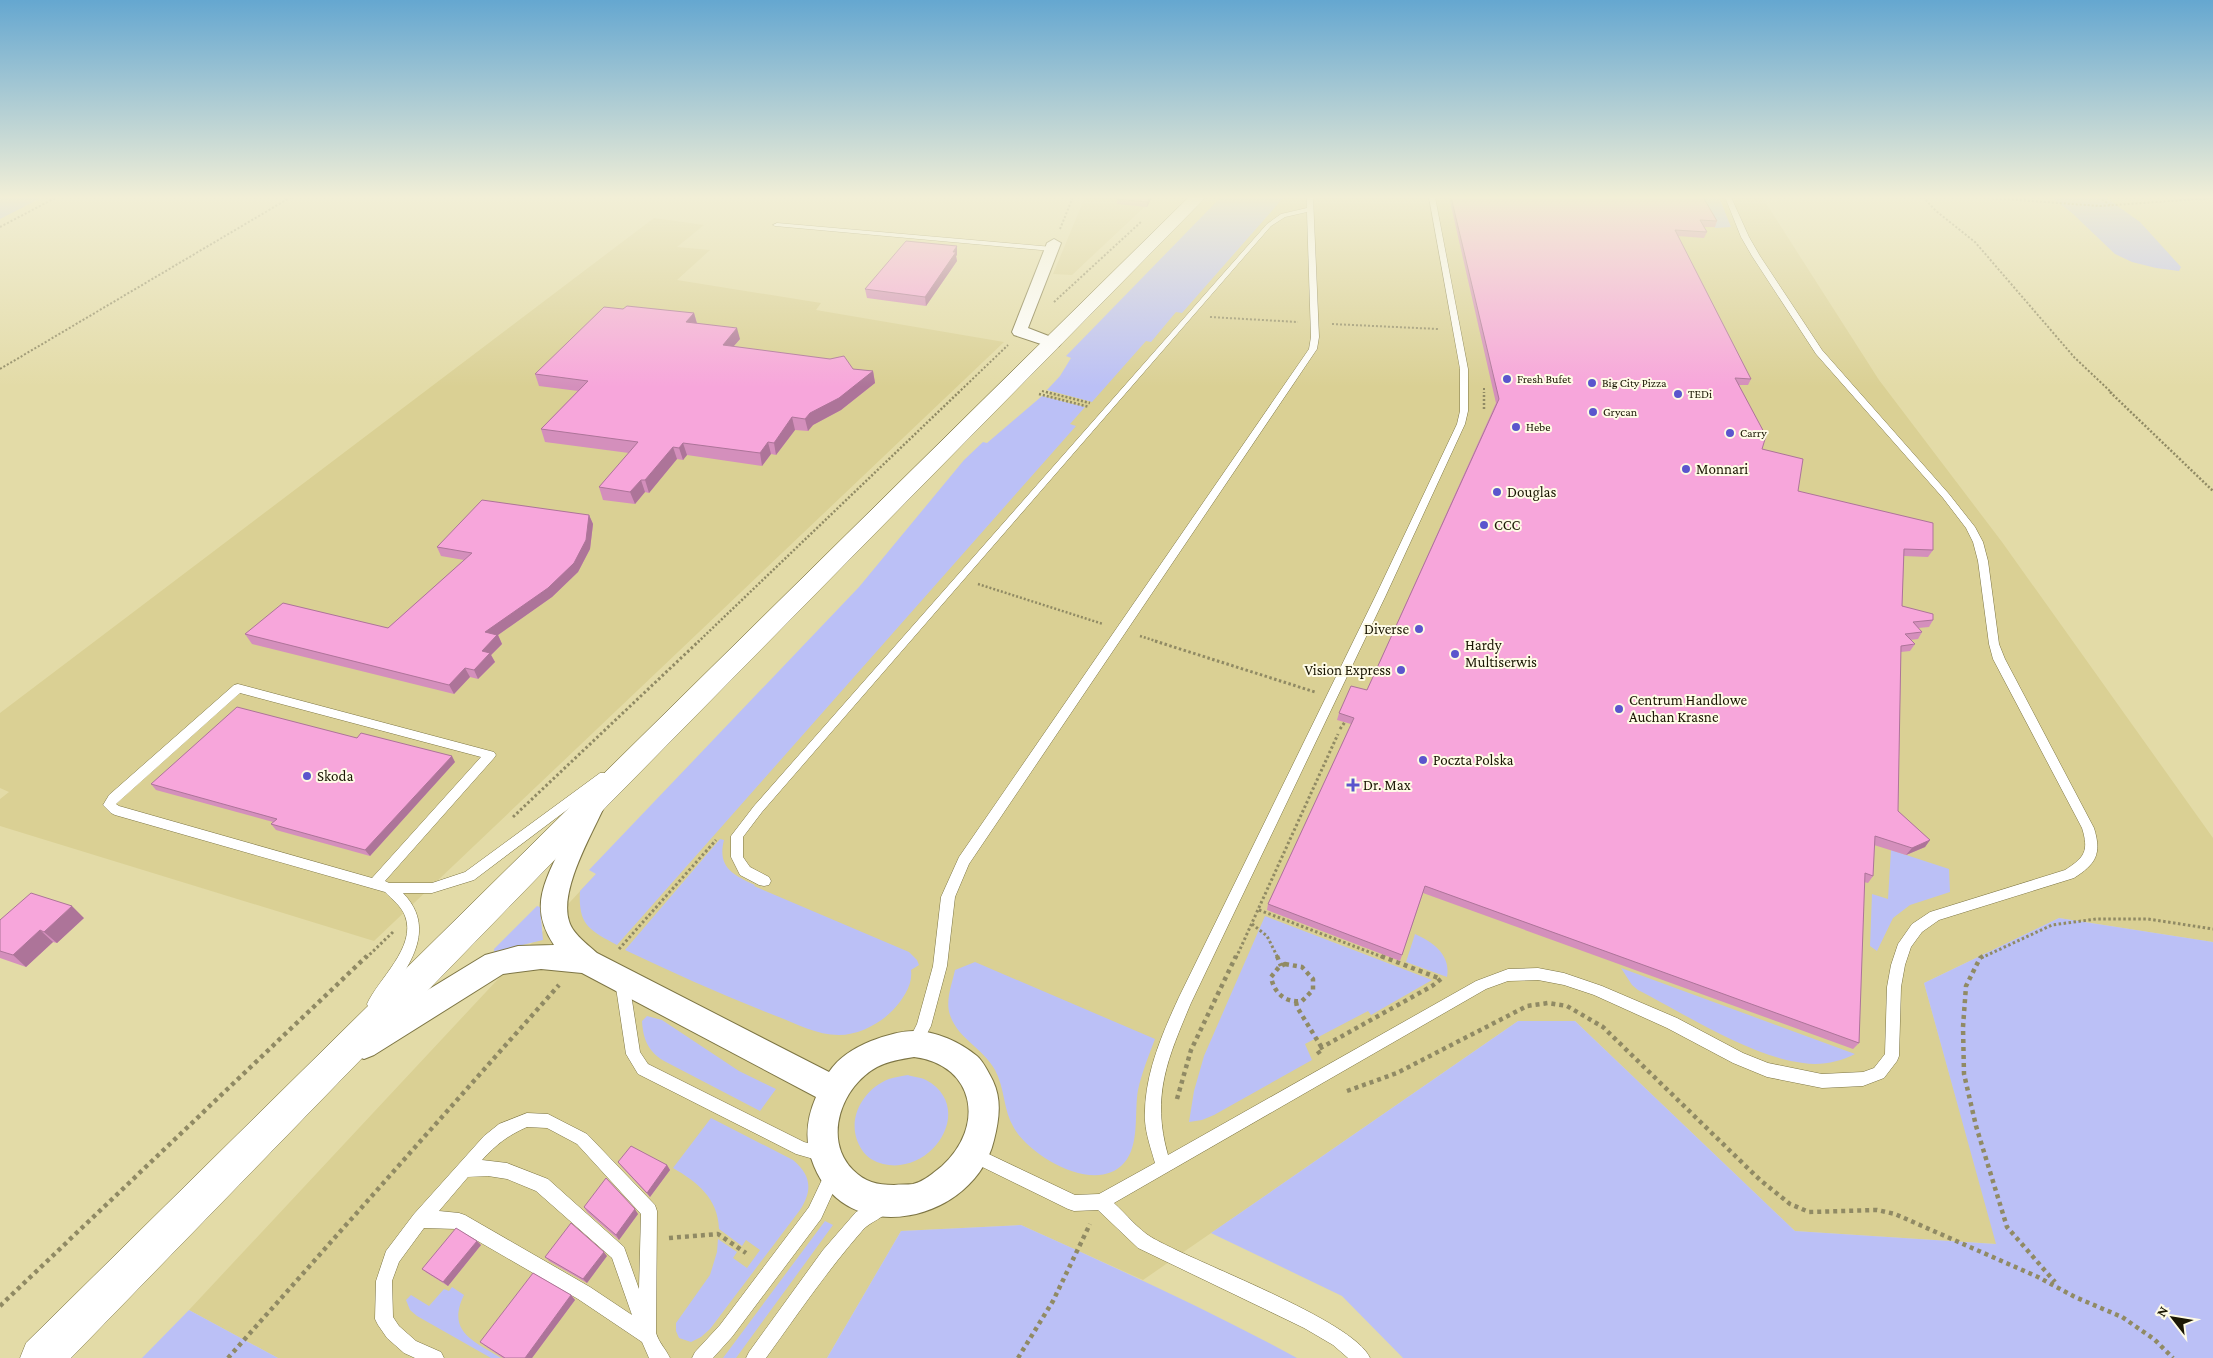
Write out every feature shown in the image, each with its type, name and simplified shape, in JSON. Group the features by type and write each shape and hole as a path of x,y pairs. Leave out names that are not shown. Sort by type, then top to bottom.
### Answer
{"main road":[{"path":"41,1358 596,798 1135,260"}],"street":[{"path":"1047,260 1020,328 1021,332 1053,343"},
{"path":"596,798 555,889 554,913 556,926 564,938 587,962 833,1090"},
{"path":"334,1064 495,964 512,958 547,955 587,962"},
{"path":"914,1044 939,1048 961,1060 977,1079 985,1103 984,1129 974,1155 959,1175 939,1190 915,1199 891,1202 868,1198 849,1189 829,1164 822,1122 833,1090 855,1065 883,1049 914,1044"}],"lane":[{"path":"764,881 745,871 736,857 737,836 758,809 1238,260"},
{"path":"914,1044 924,1026 940,966 948,897 964,861 1313,349 1315,337 1313,260"},
{"path":"1163,1165 1153,1120 1153,1090 1168,1041 1184,1002 1461,424 1464,411 1464,369 1444,260"},
{"path":"974,1155 993,1162 1074,1203 1101,1202 1481,985 1508,975 1538,974 1564,979 1597,990 1672,1023 1738,1058 1768,1070 1822,1081 1863,1078 1879,1073 1892,1056 1894,987 1898,965 1906,944 1918,928 1935,916 2069,874 2085,865 2092,855 2092,841 2081,812 1999,659 1994,644 1983,561 1978,542 1970,527 1946,496 1819,352 1759,260"},
{"path":"374,884 490,755 238,688 112,798 109,805 115,810 374,884 389,888 432,888 469,876 662,734"},
{"path":"334,1064 406,955 415,929 412,914 389,888"},
{"path":"622,981 633,1054 643,1069 829,1164 815,1213 726,1331 701,1358"},
{"path":"435,1358 410,1347 393,1332 384,1318 384,1281 392,1257 420,1220 489,1141 504,1129 527,1120 548,1121 582,1139 649,1211 648,1336"},
{"path":"465,1168 488,1168 507,1171 542,1185 618,1253 653,1350 661,1358"},
{"path":"755,1358 829,1256 862,1218 891,1202"},
{"path":"1101,1202 1144,1242 1310,1322 1339,1339 1361,1358"},
{"path":"420,1220 442,1219 459,1221 584,1293 648,1336"}],"path":[{"path":"0,370 184,260"},
{"path":"507,823 850,498 1021,332 1099,260"},
{"path":"1991,260 2074,357 2213,491"},
{"path":"1042,391 1092,404"},
{"path":"1039,394 1089,406"},
{"path":"960,578 1331,697"},
{"path":"1340,729 1345,722"},
{"path":"1259,910 1440,978 1432,986 1317,1050 1320,1055"},
{"path":"0,1306 412,914"},
{"path":"2055,1282 2007,1227 1976,1126 1964,1074 1963,1027 1966,986 1980,958 2052,924 2096,919 2148,919 2213,929"},
{"path":"1252,924 1261,927 1281,966"},
{"path":"228,1358 563,980 587,962"},
{"path":"1298,965 1310,973 1313,978 1314,984 1310,996 1296,1002 1284,999 1274,990 1272,977 1281,966 1298,965"},
{"path":"1296,1002 1322,1048"},
{"path":"1347,1091 1396,1073 1527,1006 1541,1002 1558,1003 1591,1018 1603,1027 1760,1180 1790,1204 1809,1212 1877,1210 1895,1214 2038,1276 2075,1297 2122,1317 2154,1339 2173,1358"},
{"path":"1018,1358 1053,1301 1101,1202"},
{"path":"649,1240 718,1234 746,1253"}],"shaded area":[{"path":"598,260 699,260 677,280 821,303 816,310 1004,342 374,941 0,826 0,799 9,792 0,788 0,713"},
{"path":"1059,260 1088,260 1072,275 1053,274"},
{"path":"1159,260 1228,260 1182,313 1176,312 1151,342 1146,341 1092,402 1047,390 1060,376 1071,358 1066,356"},
{"path":"1170,260 1803,260 1879,380 2002,542 2213,838 2213,942 2059,918 1924,983 1997,1244 1795,1231 1575,1021 1518,1021 1143,1280 1021,1225 901,1231 827,1358 278,1358 189,1310 612,857 1031,414"},
{"path":"2129,260 2175,260 2181,267 2179,271"},
{"path":"1042,396 1085,407 1070,424 1076,426 617,945 592,930 583,919 580,902 580,891 596,874 589,870 859,587 964,460 983,442 987,443"},
{"path":"720,839 724,840 722,849 725,863 740,878 754,886 909,952 917,960 919,965 911,970 909,986 904,996 888,1015 875,1024 854,1033 839,1035 821,1033 804,1028 734,999 625,950"},
{"path":"1891,850 1949,869 1950,892 1910,905 1893,918 1877,951 1870,946 1872,894 1888,899"},
{"path":"537,906 540,907 543,940 494,952 494,949"},
{"path":"1265,916 1432,980 1371,1015 1368,1011 1305,1044 1312,1060 1214,1115 1202,1120 1189,1122 1194,1091 1204,1056"},
{"path":"2059,918 2213,942 2213,1358 1403,1358 1342,1296 1211,1233 1518,1021 1575,1021 1795,1231 1996,1244 1924,983"},
{"path":"1415,934 1439,950 1446,962 1448,969 1447,977 1406,962"},
{"path":"975,962 1155,1039 1138,1090 1136,1128 1132,1147 1124,1163 1112,1172 1097,1175 1081,1174 1065,1168 1034,1150 1014,1128 1010,1121 1001,1084 995,1070 990,1062 959,1031 950,1015 948,1004 955,970"},
{"path":"1621,968 1855,1054 1823,1064 1803,1063 1783,1059 1740,1044 1638,990 1632,985"},
{"path":"647,1016 662,1020 739,1071 776,1089 760,1111 666,1062 655,1054 648,1045 642,1021"},
{"path":"908,1075 926,1080 941,1092 947,1106 948,1122 942,1137 932,1150 918,1160 901,1165 883,1164 866,1155 857,1140 855,1119 858,1108 870,1091 879,1084 889,1079"},
{"path":"711,1118 793,1160 804,1171 807,1177 808,1189 807,1196 800,1210 710,1329 701,1337 691,1342 679,1338 676,1331 676,1323 710,1275 717,1252 718,1239 737,1252 733,1258 747,1268 760,1250 746,1240 742,1246 719,1229 715,1208 705,1192 673,1168"},
{"path":"825,1221 833,1225 736,1358 723,1358"},
{"path":"1021,1225 1195,1305 1297,1358 827,1358 901,1231"},
{"path":"452,1287 464,1295 459,1308 458,1318 461,1327 473,1340 501,1358 491,1358 417,1316 410,1310 406,1300 411,1295 429,1306 444,1289 449,1291"},
{"path":"189,1310 278,1358 142,1358"}],"building":[{"path":"889,260 950,260 925,297 865,289"},
{"name":"Centrum Handlowe Auchan Krasne","path":"1466,260 1690,260 1751,379 1735,378 1766,436 1762,449 1803,459 1798,491 1933,523 1933,550 1904,549 1902,606 1933,614 1933,620 1913,622 1922,632 1905,634 1915,644 1901,646 1898,811 1930,840 1912,848 1875,836 1873,876 1865,873 1859,1043 1425,886 1402,955 1268,904 1354,718 1339,713 1351,686 1367,690 1499,399"},
{"path":"627,306 694,313 686,322 737,328 723,345 830,359 844,356 853,369 873,371 839,398 810,413 805,419 792,417 774,443 768,442 760,453 683,443 679,448 673,447 645,480 641,480 630,492 599,487 638,442 541,429 588,381 535,374 604,307 623,309"},
{"path":"482,500 589,515 586,540 574,563 548,588 485,632 497,635 482,651 490,653 474,670 465,668 449,685 245,634 283,603 388,628 472,553 437,547"},
{"name":"Skoda","path":"237,707 357,738 361,733 452,756 365,850 271,824 277,819 151,784"},
{"path":"31,893 72,906 44,932 40,930 13,955 0,951 0,920"},
{"path":"631,1146 667,1165 647,1193 618,1162"},
{"path":"606,1178 635,1209 616,1235 584,1207"},
{"path":"571,1223 604,1252 583,1279 545,1257"},
{"path":"456,1228 477,1241 443,1282 422,1269"},
{"path":"533,1273 571,1295 525,1358 505,1358 480,1342"}],"place":[{"name":"Fresh Bufet","path":"1507,379"},
{"name":"Big City Pizza","path":"1592,383"},
{"name":"TEDi","path":"1678,394"},
{"name":"Grycan","path":"1593,412"},
{"name":"Hebe","path":"1516,427"},
{"name":"Carry","path":"1730,433"},
{"name":"Monnari","path":"1686,469"},
{"name":"Douglas","path":"1497,492"},
{"name":"CCC","path":"1484,525"},
{"name":"Diverse","path":"1419,629"},
{"name":"Hardy Multiserwis","path":"1455,654"},
{"name":"Vision Express","path":"1401,670"},
{"name":"Centrum Handlowe Auchan Krasne","path":"1619,709"},
{"name":"Poczta Polska","path":"1423,760"},
{"name":"Skoda","path":"307,776"},
{"name":"Dr. Max","path":"1353,785"}]}
